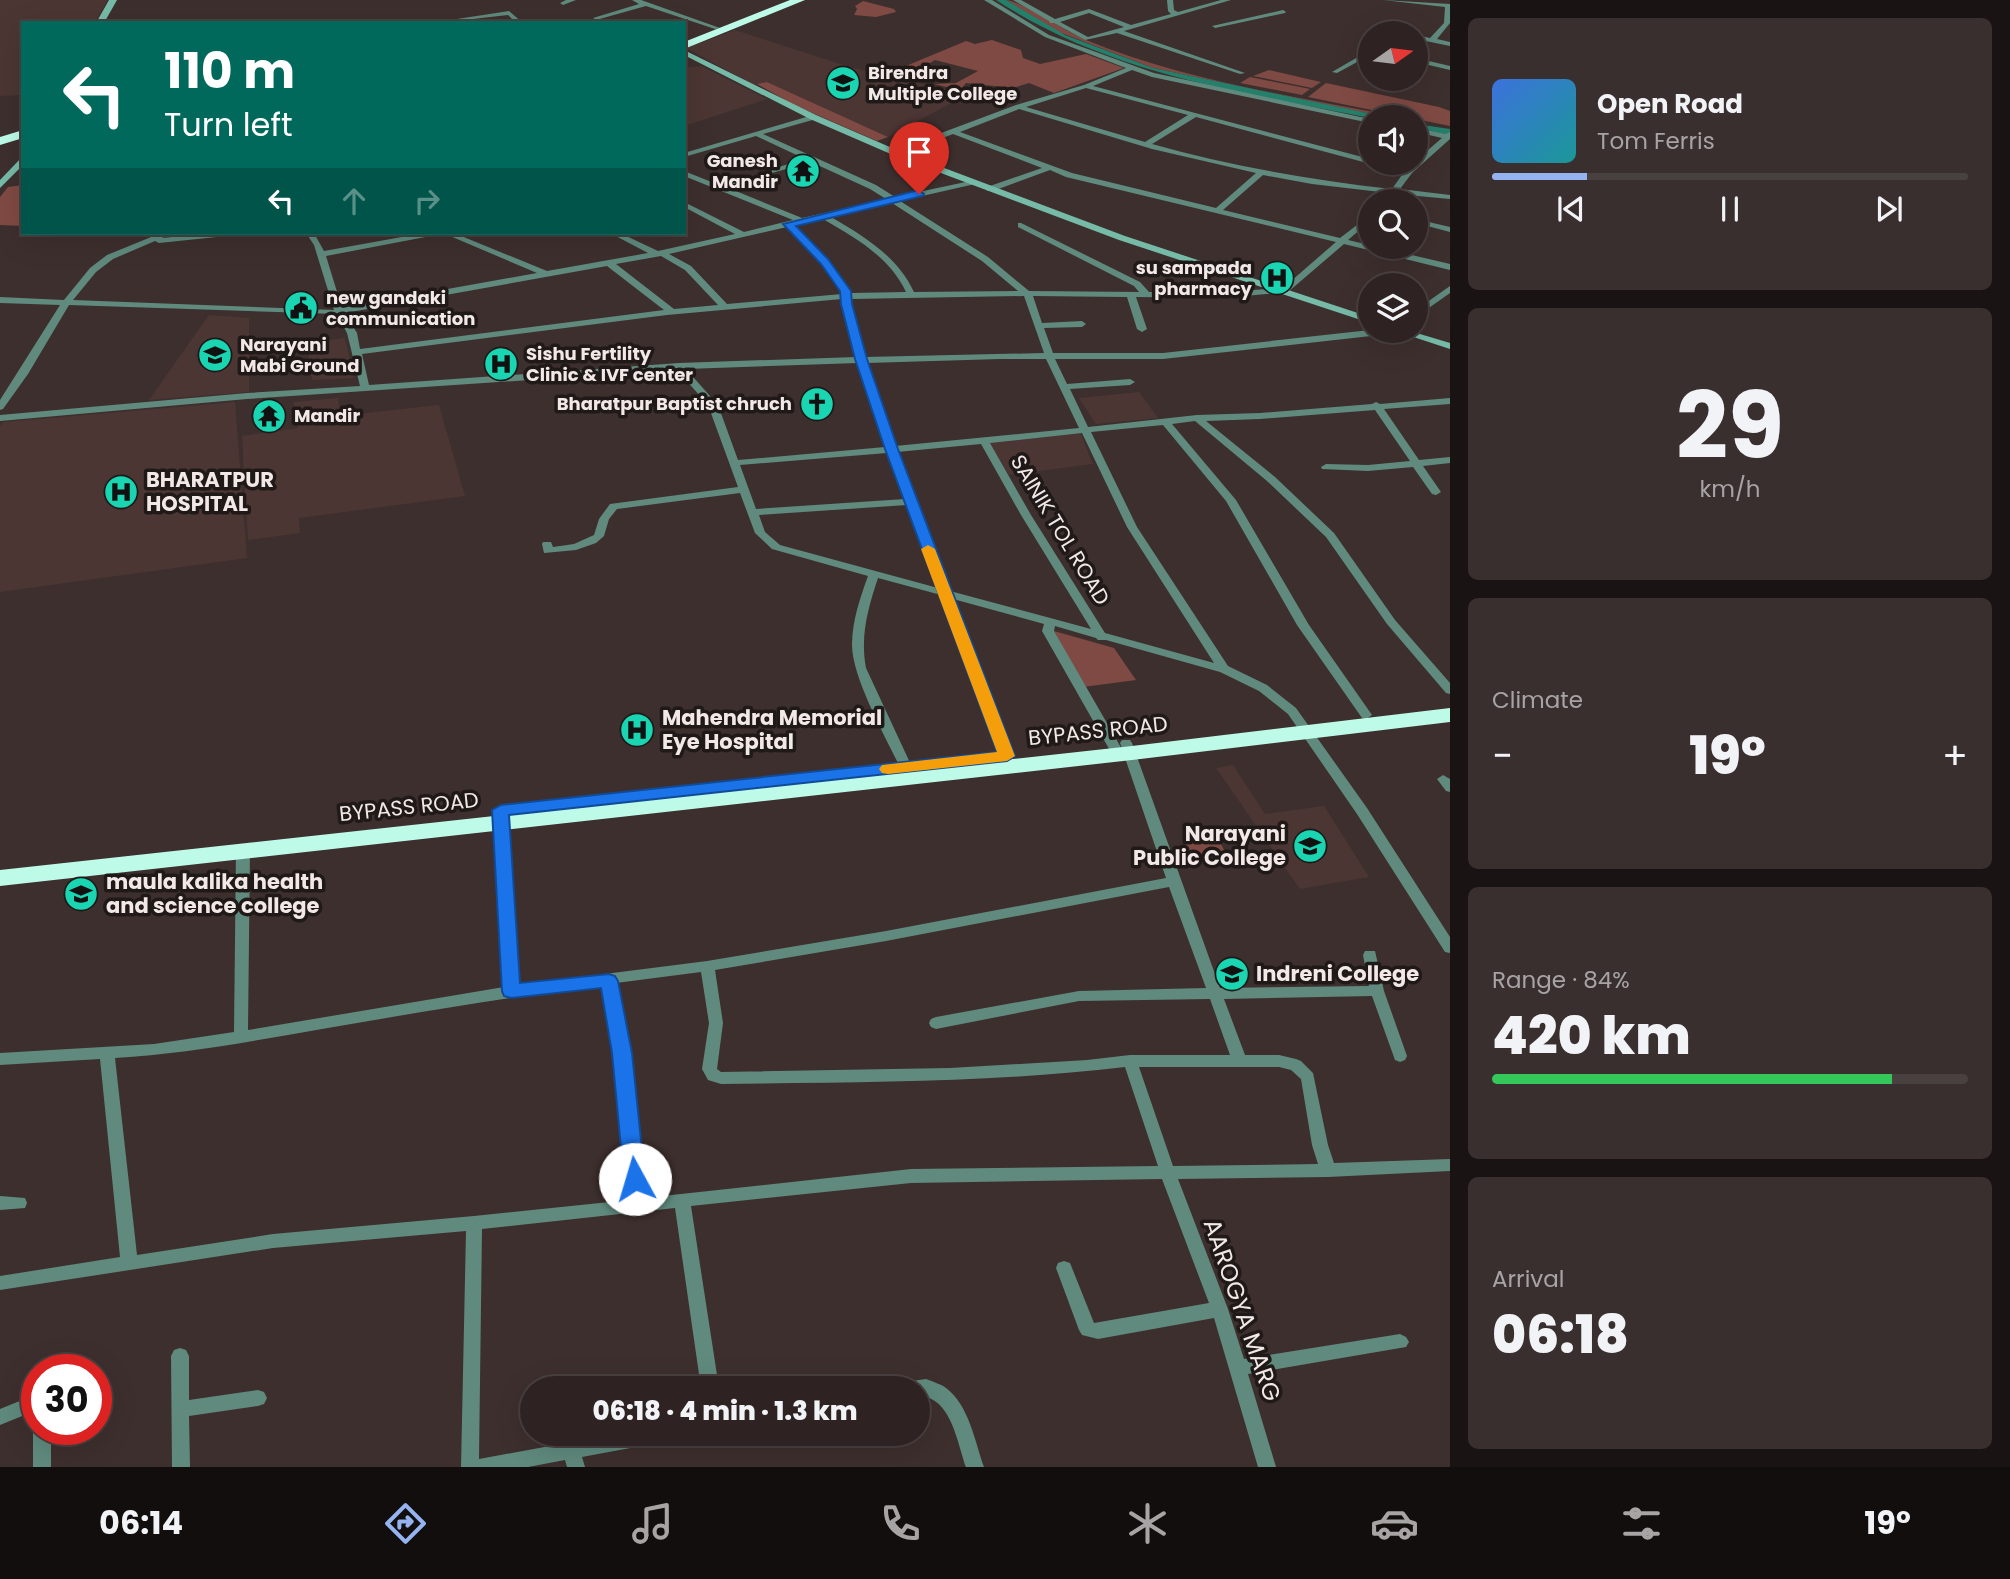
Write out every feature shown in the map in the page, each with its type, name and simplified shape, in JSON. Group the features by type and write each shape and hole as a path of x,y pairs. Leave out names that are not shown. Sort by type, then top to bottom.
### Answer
{"highway":[{"path":"686,38 786,0"},
{"path":"686,45 800,0"},
{"path":"0,141 17,149"},
{"name":"BYPASS ROAD","path":"1303,727 1366,715 1450,706"},
{"name":"BYPASS ROAD","path":"0,863 502,816 1303,727 1450,715"},
{"name":"BYPASS ROAD","path":"743,790 906,767 1007,756 1122,748"},
{"name":"BYPASS ROAD","path":"0,878 502,816"}],"street":[{"path":"101,21 113,0"},
{"path":"563,3 573,0"},
{"path":"635,0 717,28"},
{"path":"987,0 1047,36 1152,75 1358,118"},
{"path":"1016,0 1087,39 1228,0"},
{"path":"1170,0 1171,10 1175,13"},
{"path":"1386,0 1449,6 1447,23 1432,40"},
{"path":"596,18 646,4"},
{"path":"1202,6 1211,12"},
{"path":"452,10 461,21 509,13 518,21"},
{"path":"1052,22 1089,11 1130,27"},
{"path":"1215,26 1283,12"},
{"path":"1220,17 1229,23"},
{"path":"1118,30 1242,73"},
{"path":"1428,39 1448,43"},
{"path":"1428,57 1439,52 1448,43"},
{"path":"686,52 813,117 896,153 1122,238 1358,316"},
{"path":"1335,72 1358,59"},
{"path":"1428,63 1450,68"},
{"path":"896,153 1131,68"},
{"path":"1086,86 1358,158"},
{"path":"1019,107 1147,144 1262,172 1379,189"},
{"path":"1147,144 1194,115"},
{"path":"686,154 813,117"},
{"path":"954,132 1049,168 1156,198 1218,210 1339,242 1450,267"},
{"path":"1428,132 1449,136"},
{"path":"757,134 893,200 985,259 1028,294 1063,387 1149,556 1224,669"},
{"path":"1428,155 1449,136"},
{"path":"0,185 17,149"},
{"path":"775,171 812,159"},
{"path":"990,189 1049,168"},
{"path":"1218,210 1262,172"},
{"path":"686,174 802,221"},
{"path":"725,188 750,179"},
{"path":"0,300 318,314 660,253 972,182"},
{"path":"1428,194 1450,197"},
{"path":"686,205 742,234"},
{"path":"824,216 879,250 889,260 911,294"},
{"path":"789,224 825,262 847,296 861,359 891,449 1007,756"},
{"path":"1428,224 1450,230"},
{"path":"1021,225 1136,284 1147,295"},
{"path":"358,352 724,306 847,296 1222,295 1285,290 1358,226"},
{"path":"0,407 66,303 102,263 163,235"},
{"path":"148,242 216,235"},
{"path":"311,235 321,254 339,311 349,325 365,388"},
{"path":"321,254 425,235"},
{"path":"452,235 545,273"},
{"path":"619,235 688,268 724,306"},
{"path":"609,263 673,312"},
{"path":"1428,305 1450,289"},
{"path":"1131,296 1142,329"},
{"path":"1038,326 1082,324"},
{"path":"0,418 679,366 861,359 1163,356 1358,334"},
{"path":"1428,339 1450,346"},
{"path":"679,366 683,373 704,391 713,405 761,533 776,547 1102,638 1224,669 1279,700 1303,727 1362,811 1450,948"},
{"path":"1063,387 1130,382"},
{"path":"734,463 985,441 1083,428 1197,418 1260,416 1450,401"},
{"path":"1376,405 1436,492"},
{"path":"1197,418 1271,479 1330,535 1391,622 1450,690"},
{"path":"1166,421 1231,500 1303,625 1366,715"},
{"name":"SAINIK TOL ROAD","path":"985,441 1102,638"},
{"path":"1326,467 1368,468 1414,461 1450,460"},
{"path":"547,544 548,551 576,547 592,541 599,536 604,519 614,506 744,489"},
{"path":"752,512 910,502"},
{"path":"874,575 860,615 856,635 857,655 860,668 906,767"},
{"path":"1051,624 1048,631 1122,748 1240,1060"},
{"path":"502,816 511,991"},
{"path":"241,1037 243,849"},
{"path":"0,1059 107,1053 241,1037 511,991 609,981 707,966 886,936 1174,881"},
{"path":"1370,955 1377,991 1400,1056"},
{"path":"707,966 716,1023 709,1069 713,1076 950,1074 1130,1061 1279,1061 1296,1065 1308,1077 1320,1145 1328,1170"},
{"path":"609,981 622,1053 637,1204"},
{"path":"936,1023 1079,996 1377,991"},
{"path":"107,1053 129,1261"},
{"name":"AAROGYA MARG","path":"1130,1061 1167,1170 1220,1309 1268,1467"},
{"path":"0,1283 129,1261 273,1241 474,1223 911,1176 1167,1170 1328,1170 1450,1165"},
{"path":"682,1200 708,1376"},
{"path":"0,1203 19,1203"},
{"path":"470,1467 474,1223"},
{"path":"1064,1268 1088,1330 1098,1331 1220,1309"},
{"path":"1239,1368 1400,1342"},
{"path":"180,1356 181,1467"},
{"path":"930,1388 937,1389 949,1400 975,1467"},
{"path":"182,1409 258,1398"},
{"path":"0,1417 21,1408"},
{"path":"42,1445 42,1467"},
{"path":"481,1467 574,1460 623,1446"}],"shaded area":[{"path":"0,0 108,0 95,21 21,21 21,95 0,96"},
{"path":"996,0 1006,0 1065,35 1153,68 1358,111 1358,116 1177,77 1084,46 1039,25"},
{"path":"1006,0 1021,5 1086,40 1124,54 1201,77 1358,109 1358,111 1153,68 1056,31"},
{"path":"863,1 894,9 896,12 876,17 854,15 857,9 855,6"},
{"name":"Birendra Multiple College","path":"735,30 895,79 970,93 888,137 767,82 754,85 686,48"},
{"path":"992,40 1021,50 1023,58 1040,64 1086,54 1124,68 1054,93 1029,83 1013,88 966,83 960,90 934,84 956,83 978,71 935,60 913,73 931,79 926,81 889,73 966,41 975,44"},
{"path":"701,66 767,99 686,125 686,68"},
{"path":"1269,70 1321,82 1312,88 1253,76"},
{"path":"1250,77 1310,89 1302,95 1240,83"},
{"path":"767,82 888,137 877,141 794,105 757,84"},
{"path":"1326,83 1439,107 1450,111 1450,126 1428,122 1428,105 1358,105 1358,107 1308,97"},
{"path":"21,185 21,226 0,225 0,197 8,187"},
{"name":"Narayani Mabi Ground","path":"209,315 249,318 249,392 149,400"},
{"path":"345,338 354,378 312,380 307,343"},
{"path":"1139,392 1158,418 1096,424 1079,398"},
{"path":"338,398 340,416 439,405 465,496 299,518 300,533 248,540 242,436 298,428 293,402"},
{"name":"BHARATPUR HOSPITAL","path":"235,402 247,558 0,592 0,426 4,422"},
{"path":"1080,432 1093,464 1009,475 989,442"},
{"path":"1054,631 1114,648 1136,680 1083,687"},
{"name":"Narayani Public College","path":"1233,765 1265,814 1324,806 1369,877 1300,889 1216,768"},
{"path":"1218,838 1229,860 1194,864 1184,842"}],"waterway":[{"path":"1428,128 1450,132"}],"slow traffic":[{"path":"888,769 1007,756 928,549"}],"place":[{"name":"Birendra Multiple College","path":"843,83"},
{"name":"Ganesh Mandir","path":"803,171"},
{"name":"su sampada pharmacy","path":"1277,278"},
{"name":"new gandaki communication","path":"301,308"},
{"name":"Narayani Mabi Ground","path":"215,355"},
{"name":"Sishu Fertility Clinic & IVF center","path":"501,364"},
{"name":"Bharatpur Baptist chruch","path":"817,404"},
{"name":"Mandir","path":"269,416"},
{"name":"BHARATPUR HOSPITAL","path":"121,492"},
{"name":"Mahendra Memorial Eye Hospital","path":"637,730"},
{"name":"Narayani Public College","path":"1310,846"},
{"name":"maula kalika health and science college","path":"81,894"},
{"name":"Indreni College","path":"1232,974"}],"route":[{"path":"635,1179 622,1053 609,981 511,991 501,810 1007,756 891,449 861,359 846,291 825,262 789,224 919,194"}]}
